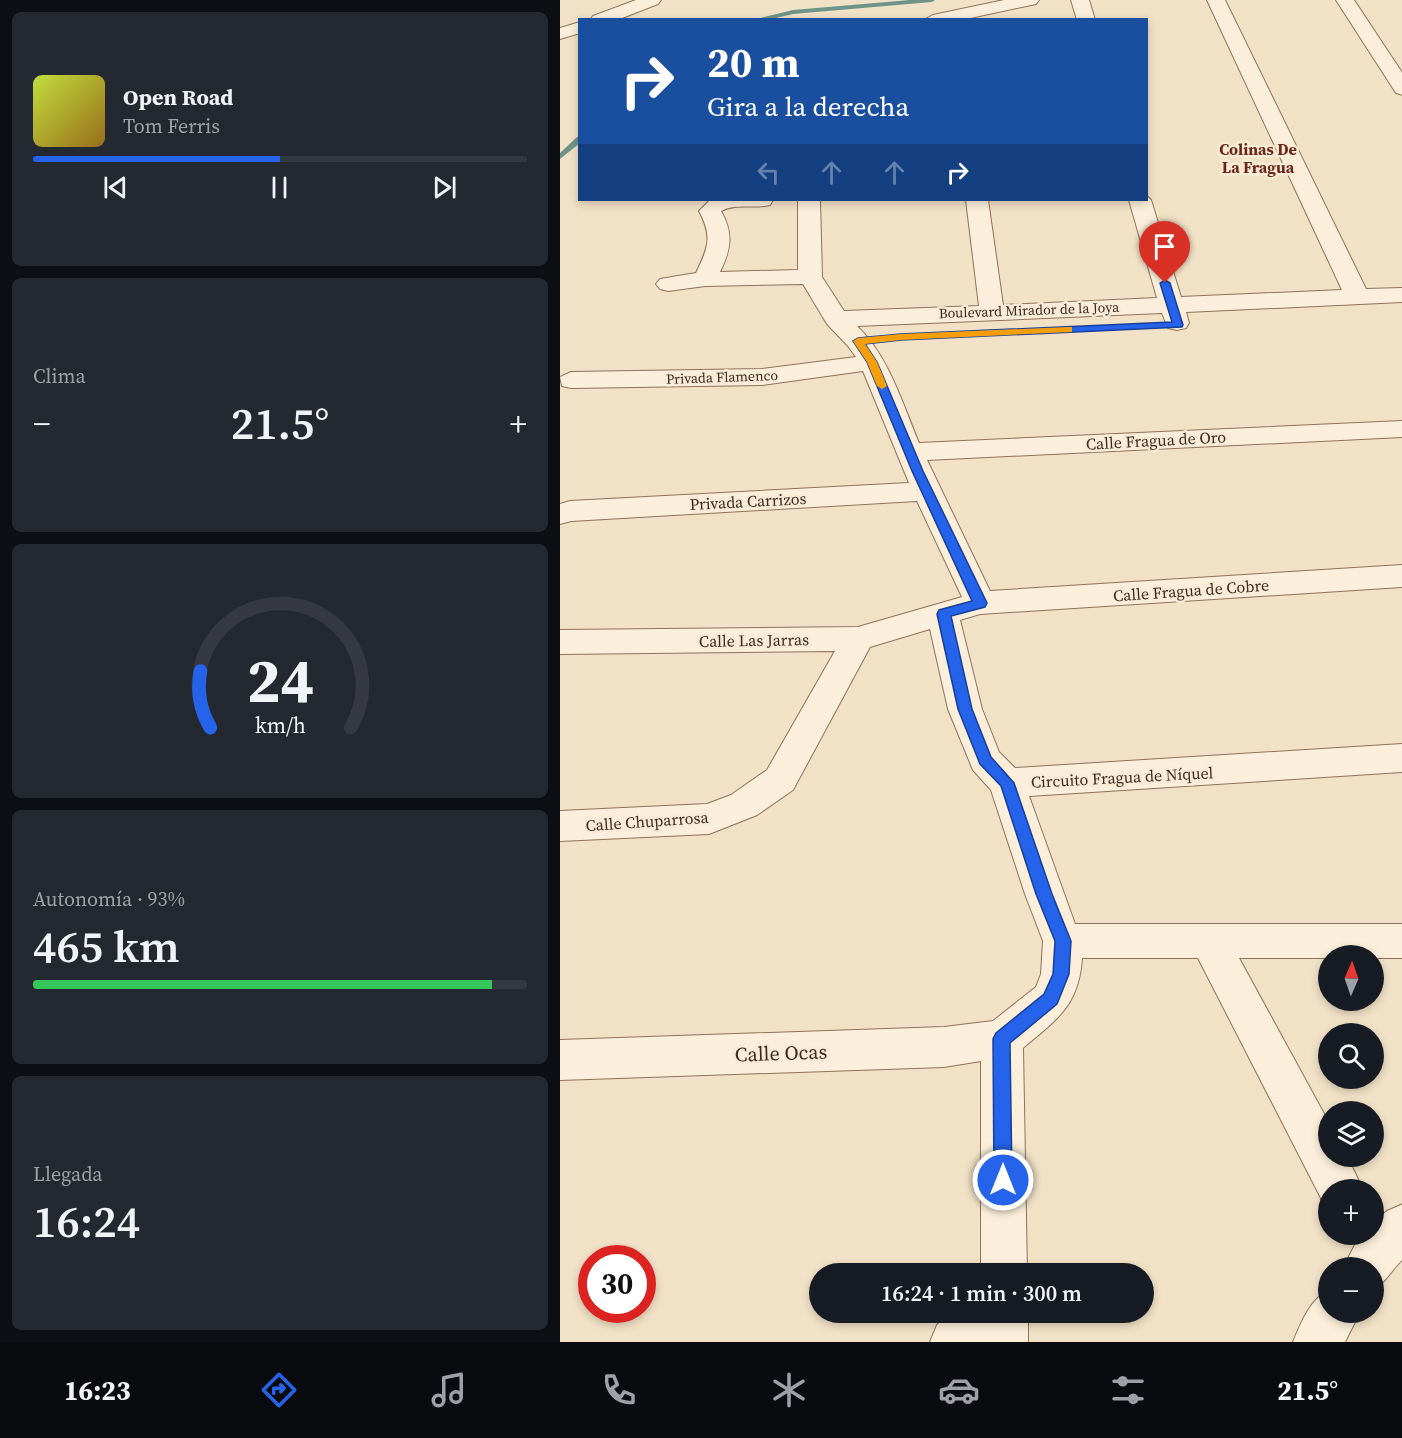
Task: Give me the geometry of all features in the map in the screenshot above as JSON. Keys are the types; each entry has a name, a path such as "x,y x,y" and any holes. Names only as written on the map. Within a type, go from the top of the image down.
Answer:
{"street":[{"path":"604,18 652,0"},
{"path":"949,18 1030,0"},
{"path":"1080,0 1085,18"},
{"path":"1216,0 1357,296"},
{"path":"1345,0 1403,89"},
{"path":"560,34 578,28"},
{"path":"705,279 721,243 721,233 710,212 712,207 720,203 748,201"},
{"path":"809,201 810,277 836,319 865,352 926,491 980,603 943,614"},
{"path":"977,201 992,311"},
{"path":"1140,201 1175,315"},
{"path":"668,284 705,279 810,277"},
{"name":"Boulevard Mirador de la Joya","path":"865,352 901,337 1175,315 1357,296 1403,295"},
{"name":"Boulevard Mirador de la Joya","path":"836,319 992,311 1175,315 1403,315"},
{"name":"Privada Flamenco","path":"571,380 762,377 801,374 865,352"},
{"name":"Calle Fragua de Oro","path":"909,452 1403,429"},
{"name":"Privada Carrizos","path":"565,513 926,491"},
{"name":"Calle Fragua de Cobre","path":"980,603 1403,576"},
{"name":"Calle Las Jarras","path":"560,642 858,639 943,614"},
{"name":"Circuito Fragua de Níquel","path":"943,614 969,719 985,760 1007,783 1403,758"},
{"name":"Calle Chuparrosa","path":"560,826 709,819 744,805 779,780 858,639"},
{"path":"1004,1263 1002,1039 1051,999 1061,974 1063,941 1044,894 1007,783"},
{"path":"1063,941 1403,941"},
{"path":"1210,942 1335,1179"},
{"name":"Calle Ocas","path":"560,1060 944,1047 1002,1039"},
{"path":"954,1342 974,1323"},
{"path":"1004,1323 1004,1342"},
{"path":"1317,1342 1329,1323"}],"waterway":[{"path":"764,18 793,12 932,0"},
{"path":"560,157 578,141"}],"slow traffic":[{"path":"882,386 872,362 858,341 1068,330"}],"district":[{"name":"Colinas De La Fragua","path":"1258,158"}],"route":[{"path":"1003,1180 1002,1039 1051,999 1061,974 1063,941 1044,894 1007,783 985,760 965,709 943,614 980,603 917,471 872,362 858,341 901,337 1178,325 1165,283"}]}
